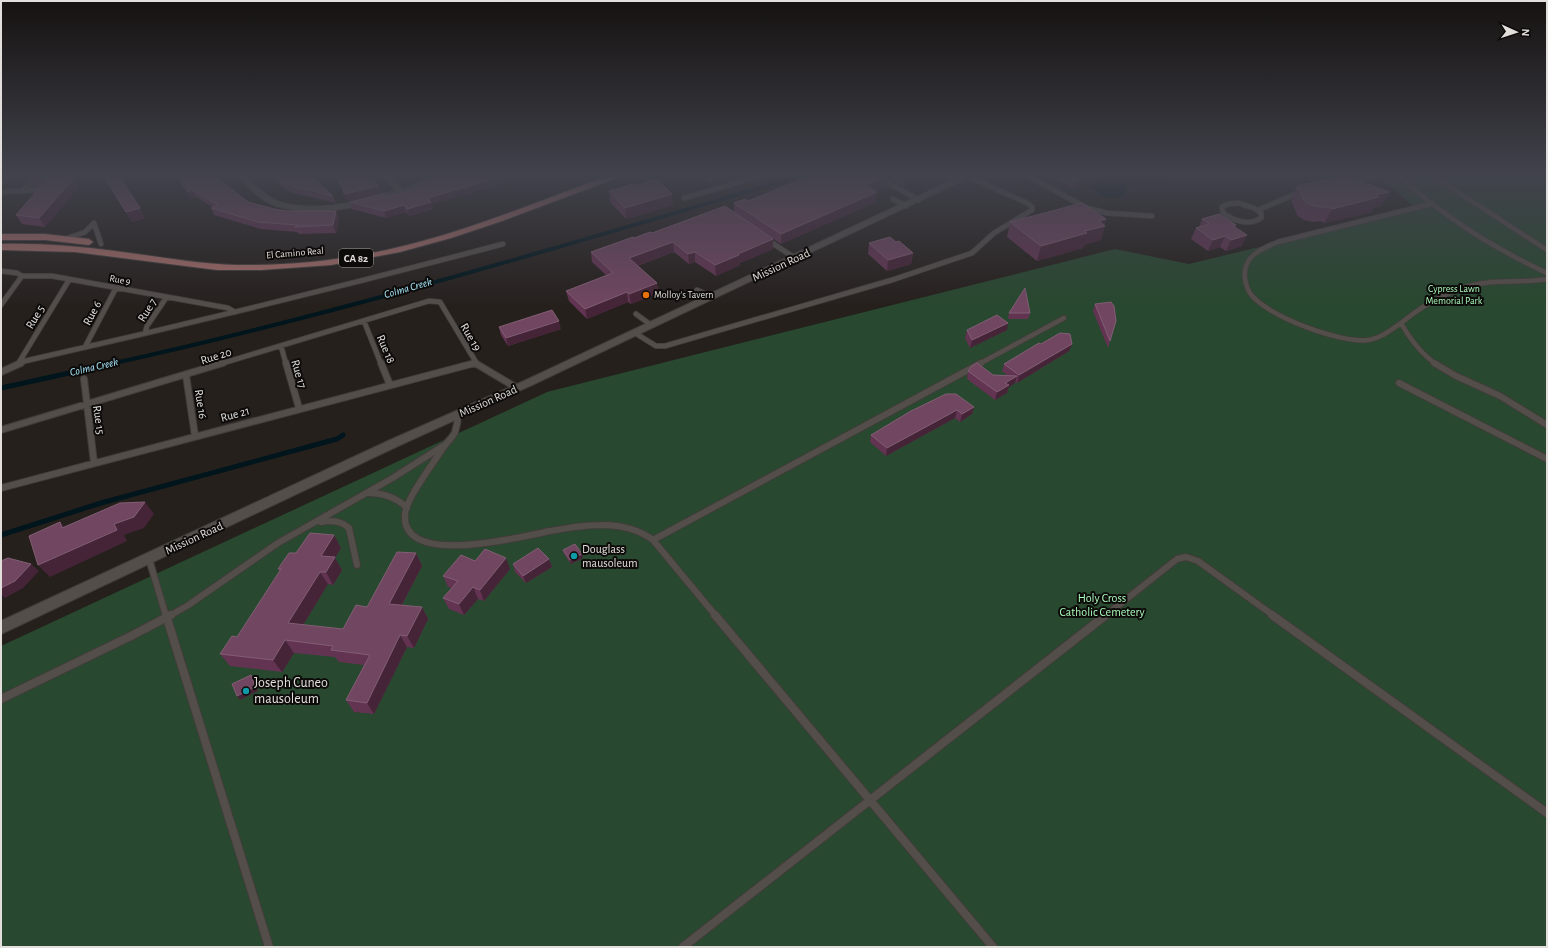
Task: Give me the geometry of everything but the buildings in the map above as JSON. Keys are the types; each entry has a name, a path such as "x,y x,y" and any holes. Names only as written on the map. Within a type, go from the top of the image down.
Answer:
{"main road":[{"name":"El Camino Real","path":"1,237 25,236 65,239 199,258 228,260 286,259 340,253 394,244 445,230 482,217"},
{"name":"El Camino Real","path":"1,247 76,249 185,265 216,267 263,267 319,263 395,250 448,236 502,217"}],"street":[{"name":"Mission Road","path":"1,628 882,217"}],"lane":[{"path":"635,333 656,346 665,346 892,280 972,252 982,245 994,233 1020,217"},
{"path":"1229,217 1247,222 1256,221 1261,217"},
{"path":"1378,217 1278,242 1258,251 1249,259 1244,267 1246,286 1251,295 1273,311 1336,337 1358,340 1377,338 1434,299 1463,287 1484,283 1529,282 1547,279"},
{"path":"1450,217 1502,251 1547,273"},
{"path":"1497,217 1547,250"},
{"path":"65,239 91,229 94,223 101,244"},
{"path":"763,237 795,258"},
{"path":"1,372 25,361 349,285 503,244"},
{"name":"Rue 9","path":"1,271 17,273 22,276 52,276 166,298 228,308 235,312"},
{"path":"1,305 22,276"},
{"name":"Rue 5","path":"18,364 69,280"},
{"name":"Rue 6","path":"85,347 116,288"},
{"path":"697,290 712,297"},
{"name":"Rue 7","path":"145,333 147,326 166,298"},
{"name":"Rue 20","path":"1,430 429,301 437,300"},
{"name":"Rue 19","path":"437,300 440,302 474,363 517,388"},
{"path":"636,314 651,325"},
{"path":"653,540 1064,318"},
{"name":"Rue 18","path":"364,321 390,385"},
{"path":"1401,323 1409,338 1430,361 1462,380 1512,403 1547,425"},
{"name":"Rue 17","path":"281,346 299,408"},
{"name":"Rue 21","path":"1,488 299,408 474,363"},
{"name":"Rue 16","path":"186,375 195,436"},
{"name":"Rue 15","path":"84,379 94,463"},
{"path":"1399,383 1547,459"},
{"path":"458,414 456,430 407,508 405,518 408,530 415,537 425,542 437,545 480,544 574,528 602,525 635,530 653,540 993,947"},
{"path":"1,699 167,618 206,594 278,543 368,492 446,444"},
{"path":"368,492 392,497 407,508"},
{"path":"313,524 328,520 347,525 351,531 356,565"},
{"path":"683,947 1177,559 1184,556 1201,563 1547,812"},
{"path":"150,559 269,947"}],"green space":[{"name":"Holy Cross Catholic Cemetery","path":"1382,217 1547,217 1547,947 1,947 1,646 547,392 1115,249 1189,264"}],"waterway":[{"name":"Colma Creek","path":"110,364 199,344 375,299 661,217"},
{"name":"Colma Creek","path":"1,388 115,363"},
{"path":"1,535 101,503 337,439 343,435"}],"place":[{"name":"Molloy's Tavern","path":"646,295"},
{"name":"Douglass mausoleum","path":"574,556"},
{"name":"Joseph Cuneo mausoleum","path":"246,691"}],"park label":[{"name":"Cypress Lawn Memorial Park","path":"1454,294"}]}
